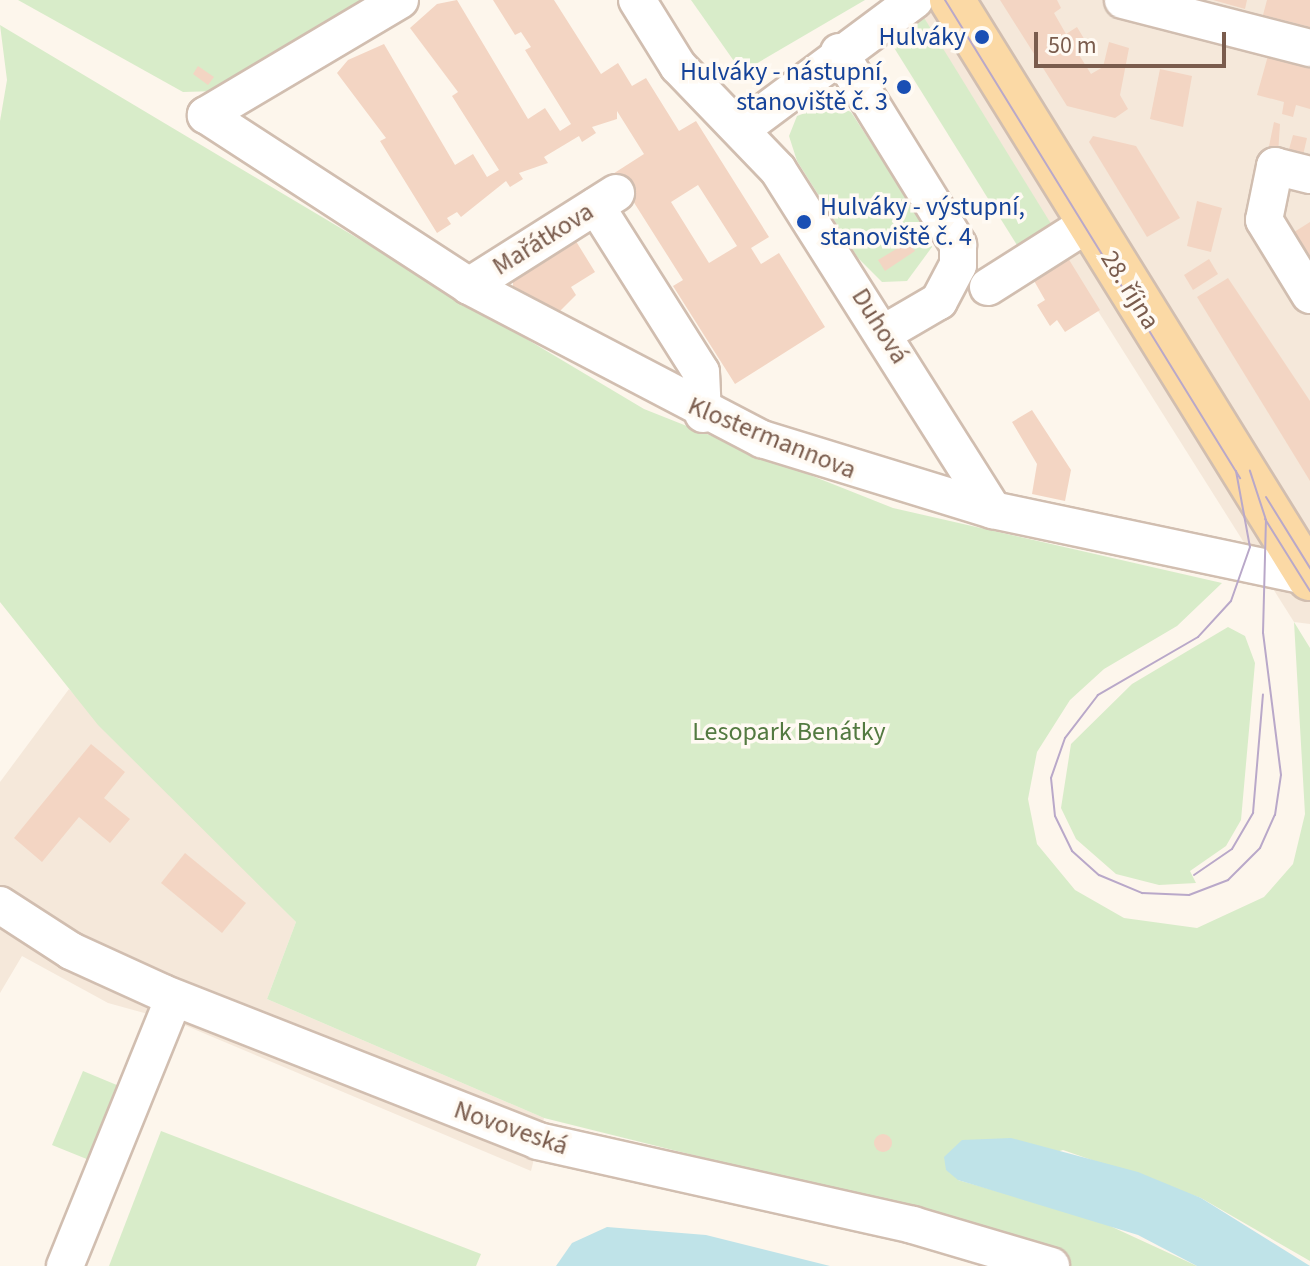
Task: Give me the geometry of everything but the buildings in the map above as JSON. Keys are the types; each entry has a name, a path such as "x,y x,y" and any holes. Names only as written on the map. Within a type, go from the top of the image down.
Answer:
{"main road":[{"name":"28. října","path":"952,0 1310,577"}],"street":[{"name":"Klostermannova","path":"400,0 206,115 469,286 703,414 898,486 993,510 1310,577"},
{"name":"Duhová","path":"637,0 678,66 743,128 884,333 993,510"},
{"path":"743,128 839,52 915,0"},
{"path":"1123,0 1310,48"},
{"path":"839,52 958,245 958,265 939,301 884,333"},
{"path":"1310,175 1275,166 1264,220 1310,295"},
{"name":"Mařátkova","path":"469,286 606,200 701,372 703,414"},
{"path":"988,287 1089,223"},
{"name":"Novoveská","path":"0,905 71,951 174,998 538,1141 913,1225 1051,1266"},
{"path":"65,1266 174,998"}],"shaded area":[{"path":"902,0 1310,0 1310,624 1294,622"},
{"path":"69,689 296,922 267,999 544,1118 531,1171 177,1022 108,1003 22,956 0,993 0,782"}],"green space":[{"path":"18,0 372,0 218,91 183,92"},
{"path":"691,0 865,0 754,65 736,64"},
{"path":"923,16 1053,227 1020,250 888,38"},
{"name":"Lesopark Benátky","path":"0,25 644,409 893,508 1222,583 1177,626 1104,669 1070,700 1037,752 1028,799 1037,844 1075,890 1124,918 1197,928 1264,897 1293,864 1305,814 1294,622 1310,648 1310,1261 1201,1198 1063,1150 958,1180 1097,1220 1197,1266 1055,1266 717,1161 544,1118 267,999 296,922 98,725 0,602 0,121 7,80"},
{"path":"832,103 851,112 923,223 932,247 907,281 882,282 858,258 797,161 789,136 797,116"},
{"path":"1228,627 1245,636 1255,663 1241,820 1226,846 1190,871 1196,883 1159,885 1116,874 1076,839 1061,808 1071,744 1132,684"},
{"path":"83,1071 124,1088 94,1162 52,1145"},
{"path":"161,1131 481,1254 476,1266 109,1266"}],"water":[{"path":"1011,1138 1138,1172 1201,1198 1310,1266 1197,1266 1138,1235 958,1180 946,1170 944,1157 962,1140"},
{"path":"607,1227 706,1235 830,1266 556,1266 572,1243"}],"tram line":[{"path":"945,0 1240,478"},
{"path":"1236,471 1250,547 1231,601 1198,637 1098,695 1065,738 1051,778 1055,816 1072,851 1099,875 1142,893 1189,895 1228,880 1260,848 1275,815 1281,775 1263,633 1266,520 1250,471"},
{"path":"1266,497 1310,568"},
{"path":"1265,519 1310,591"},
{"path":"1194,875 1232,849 1253,813 1263,694"}],"place":[{"name":"Hulváky","path":"982,37"},
{"name":"Hulváky - nástupní, stanoviště č. 3","path":"904,87"},
{"name":"Hulváky - výstupní, stanoviště č. 4","path":"804,222"}]}
